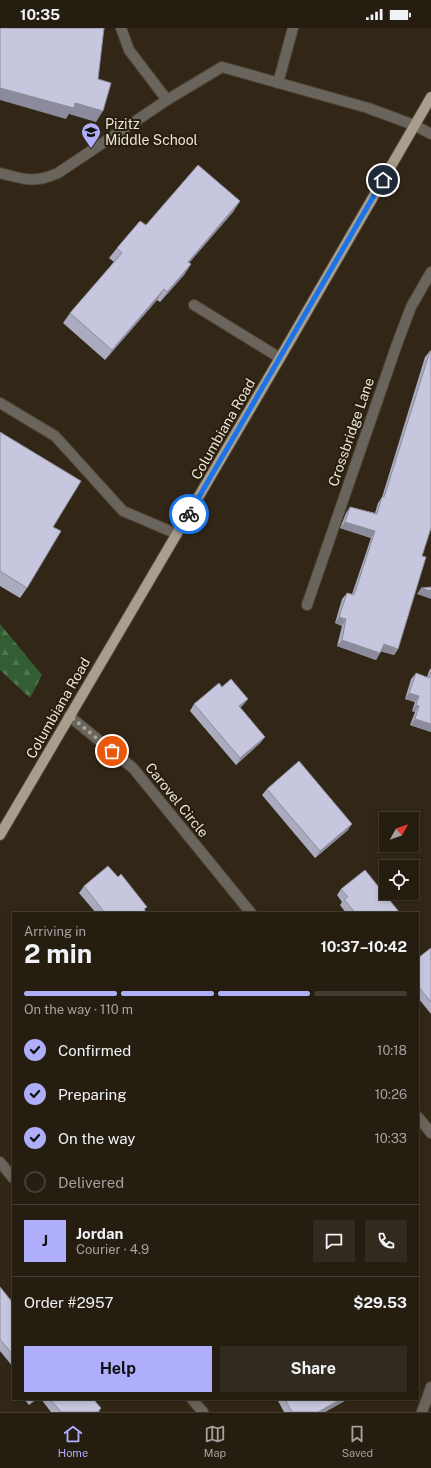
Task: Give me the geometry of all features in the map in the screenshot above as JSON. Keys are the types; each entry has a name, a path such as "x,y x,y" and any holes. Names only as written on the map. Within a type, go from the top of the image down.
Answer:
{"main road":[{"name":"Columbiana Road","path":"0,835 280,358 431,97"}],"street":[{"path":"121,28 130,50 167,100"},
{"path":"278,83 293,28"},
{"path":"0,173 27,180 42,180 58,173 167,100 222,67 368,108 414,125 431,134"},
{"name":"Crossbridge Lane","path":"307,605 397,344 411,308 431,272"},
{"path":"194,305 280,358"},
{"path":"0,403 55,436 123,510 177,534"},
{"name":"Carovel Circle","path":"70,716 133,768 251,912"},
{"path":"419,1118 431,1133"},
{"path":"0,1162 12,1177"},
{"path":"422,1412 431,1387"},
{"path":"193,1400 203,1412"}],"green space":[{"path":"0,624 42,675 30,698 0,670"}],"building":[{"path":"0,28 104,28 98,79 111,83 103,111 75,103 74,108 0,88"},
{"path":"198,165 240,201 188,262 191,264 167,292 164,289 112,350 70,313 122,253 117,248 140,221 146,225"},
{"path":"430,351 431,528 422,556 426,557 398,649 384,644 380,653 342,640 346,619 339,617 347,593 354,595 375,531 345,522 350,507 377,514 382,497 384,497 387,488"},
{"path":"0,432 81,481 53,527 61,531 27,588 0,571"},
{"path":"431,587 431,591 421,588"},
{"path":"431,672 431,724 415,719 419,706 416,705 419,696 409,693 416,673 429,678"},
{"path":"231,679 248,699 239,706 265,737 240,758 194,704 219,683 222,687"},
{"path":"299,761 352,824 320,851 267,789"},
{"path":"108,866 118,877 121,874 147,907 144,909 146,912 104,912 84,886"},
{"path":"365,870 379,887 379,900 389,900 399,912 354,912 344,899 348,897 341,889"},
{"path":"431,948 431,1002 419,987 419,957"},
{"path":"0,1287 12,1302 12,1354 0,1339"},
{"path":"51,1400 94,1400 101,1408 97,1412 61,1412"},
{"path":"286,1400 339,1400 318,1412 292,1412"}],"way so far":[{"path":"112,751 70,716 189,514"}],"place":[{"name":"Pizitz Middle School","path":"91,149"}],"route":[{"path":"189,514 383,180"}]}
